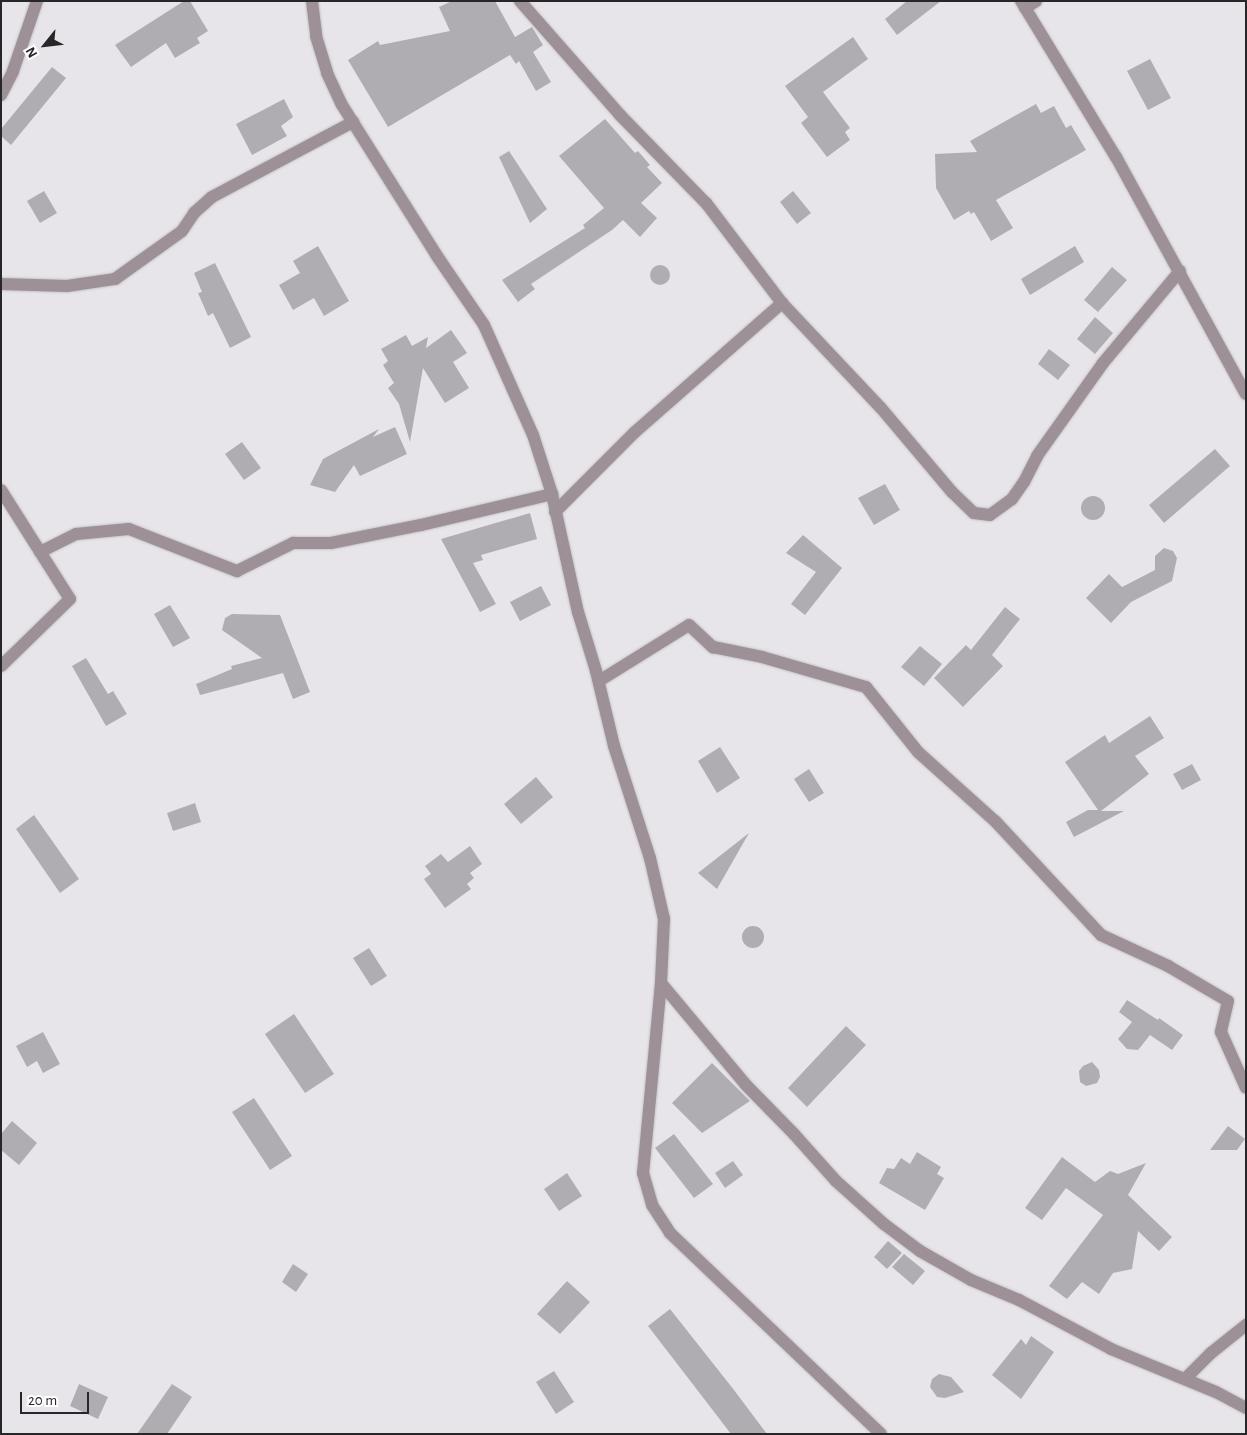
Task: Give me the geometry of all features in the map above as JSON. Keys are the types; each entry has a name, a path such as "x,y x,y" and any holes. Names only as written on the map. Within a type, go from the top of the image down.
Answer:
{"street":[{"path":"1,95 13,71 37,1"},
{"path":"312,1 316,36 327,72 353,122 437,256 484,325 533,435 552,494 578,612 614,746 650,858 664,919 661,983 643,1173 645,1187 652,1204 670,1233 881,1434"},
{"path":"520,1 620,115 706,203 782,303 881,408 964,505 974,513 990,515 1012,499 1024,482 1037,456 1103,363 1180,271"},
{"path":"1028,3 1180,271 1246,394"},
{"path":"1,284 67,286 115,279 182,231 194,213 212,197 353,122"},
{"path":"555,512 635,432 782,303"},
{"path":"1,490 70,599 1,666"},
{"path":"40,552 76,534 129,529 237,571 293,543 330,543 422,525 552,494"},
{"path":"598,681 689,625 713,647 762,657 866,687 918,752 996,822 1101,935 1168,966 1228,1001 1221,1032 1246,1088"},
{"path":"661,983 746,1084 836,1181 884,1224 920,1251 971,1280 1019,1300 1111,1348 1216,1392 1246,1408"},
{"path":"1185,1379 1211,1353 1246,1325"}],"building":[{"path":"184,1 190,1 208,31 197,38 200,43 175,58 166,43 131,67 115,45"},
{"path":"452,1 495,1 515,37 532,27 543,45 533,52 551,82 536,91 519,61 516,64 510,55 388,127 348,60 378,41 380,45 450,31 439,7"},
{"path":"907,1 941,1 897,35 885,19"},
{"path":"853,37 868,59 823,92 850,128 845,132 850,140 827,157 801,123 808,117 785,86"},
{"path":"1150,59 1171,98 1148,110 1127,71"},
{"path":"52,67 66,78 11,145 1,136 1,129"},
{"path":"284,99 293,117 281,126 287,136 252,155 236,124"},
{"path":"1036,104 1041,113 1054,106 1066,128 1071,125 1086,150 996,200 1013,228 991,241 974,212 971,214 969,211 954,220 936,188 935,154 977,152 970,141"},
{"path":"605,119 635,153 638,151 650,165 647,167 662,183 641,203 657,218 640,237 623,220 612,230 531,284 535,289 518,302 502,280 585,228 583,225 604,208 559,156"},
{"path":"509,151 547,209 530,223 499,157"},
{"path":"44,191 57,213 40,223 27,201"},
{"path":"793,191 811,213 797,224 780,202"},
{"path":"318,246 349,301 324,316 314,298 293,310 279,285 300,273 293,261"},
{"path":"1075,246 1084,262 1030,295 1021,279"},
{"path":"215,263 251,337 230,348 213,313 208,316 198,293 202,292 194,273"},
{"path":"660,265 667,268 670,275 667,282 660,285 653,282 650,275 653,268"},
{"path":"1112,267 1127,280 1098,312 1084,300"},
{"path":"1095,317 1113,333 1095,354 1077,339"},
{"path":"451,330 467,353 453,362 469,388 445,403 423,368 410,442 399,404 388,388 394,383 383,365 388,361 381,349 406,335 412,346 428,337 426,348"},
{"path":"1049,349 1070,365 1058,380 1038,364"},
{"path":"395,427 407,454 360,476 354,465 335,492 310,485 323,459 379,429 373,437"},
{"path":"242,442 261,468 244,480 225,454"},
{"path":"1215,449 1230,466 1164,523 1149,505"},
{"path":"885,484 900,510 874,525 858,498"},
{"path":"1093,496 1098,497 1104,503 1104,513 1098,519 1093,520 1088,519 1082,513 1081,508 1082,503 1088,497"},
{"path":"530,513 537,539 481,555 483,560 473,563 496,604 480,612 441,539"},
{"path":"803,535 842,568 805,615 791,604 816,572 786,553"},
{"path":"1164,548 1173,551 1177,558 1172,581 1131,602 1111,623 1086,598 1109,574 1122,587 1155,570 1155,556"},
{"path":"541,586 551,605 520,621 510,602"},
{"path":"170,605 190,638 173,647 154,614"},
{"path":"1005,607 1020,619 992,655 1003,666 963,707 934,678 966,645 971,650"},
{"path":"232,614 280,615 310,692 293,699 283,673 200,695 196,684 232,669 231,666 262,658 222,630 225,618"},
{"path":"920,646 942,664 924,686 901,667"},
{"path":"86,658 108,694 113,691 127,714 106,726 72,666"},
{"path":"1150,716 1164,738 1135,756 1149,774 1101,811 1124,811 1074,837 1066,822 1088,810 1098,810 1065,762 1105,735 1109,743"},
{"path":"720,747 740,778 717,793 698,761"},
{"path":"1192,764 1201,780 1182,790 1173,774"},
{"path":"809,769 824,793 809,802 794,779"},
{"path":"536,777 553,797 521,824 504,804"},
{"path":"195,803 201,822 173,831 167,813"},
{"path":"34,815 79,879 60,893 16,829"},
{"path":"749,833 717,889 698,873"},
{"path":"470,846 482,864 470,873 474,878 467,884 471,889 445,908 424,879 431,874 425,866 441,854 448,862"},
{"path":"753,926 763,933 764,937 757,947 753,948 743,941 742,937 749,927"},
{"path":"369,948 387,976 371,986 353,958"},
{"path":"1127,1000 1158,1020 1159,1018 1183,1035 1172,1050 1150,1035 1138,1050 1127,1049 1118,1039 1132,1022 1119,1012"},
{"path":"294,1014 334,1074 305,1093 265,1034"},
{"path":"846,1026 866,1045 807,1107 788,1088"},
{"path":"43,1032 60,1064 43,1073 37,1061 27,1067 16,1046"},
{"path":"1092,1062 1099,1070 1100,1077 1097,1083 1086,1086 1080,1082 1079,1071 1083,1066"},
{"path":"712,1063 750,1101 702,1133 672,1103"},
{"path":"254,1098 292,1156 270,1170 232,1112"},
{"path":"12,1121 37,1143 19,1165 1,1150 1,1134"},
{"path":"1228,1126 1245,1139 1237,1150 1210,1150"},
{"path":"674,1134 713,1184 694,1198 655,1148"},
{"path":"917,1152 941,1167 937,1174 944,1178 925,1210 879,1183 887,1168 894,1169 901,1158 910,1164"},
{"path":"1062,1157 1095,1182 1110,1171 1118,1174 1146,1163 1128,1195 1172,1237 1159,1251 1138,1231 1132,1269 1113,1273 1099,1294 1082,1282 1067,1299 1049,1286 1103,1215 1066,1188 1042,1220 1025,1208"},
{"path":"733,1161 743,1175 725,1188 715,1173"},
{"path":"567,1173 582,1196 559,1211 544,1189"},
{"path":"888,1241 902,1253 887,1269 874,1257"},
{"path":"904,1254 925,1271 913,1285 892,1267"},
{"path":"293,1264 308,1274 296,1292 282,1282"},
{"path":"567,1281 590,1302 560,1334 537,1314"},
{"path":"670,1309 767,1434 731,1434 648,1326"},
{"path":"1031,1336 1054,1352 1021,1399 992,1375 1021,1339 1026,1345"},
{"path":"554,1371 574,1402 556,1414 536,1382"},
{"path":"939,1374 951,1377 964,1392 945,1398 937,1397 930,1387 932,1379"},
{"path":"79,1384 108,1397 98,1419 70,1406"},
{"path":"172,1384 192,1397 167,1434 137,1434"}]}
